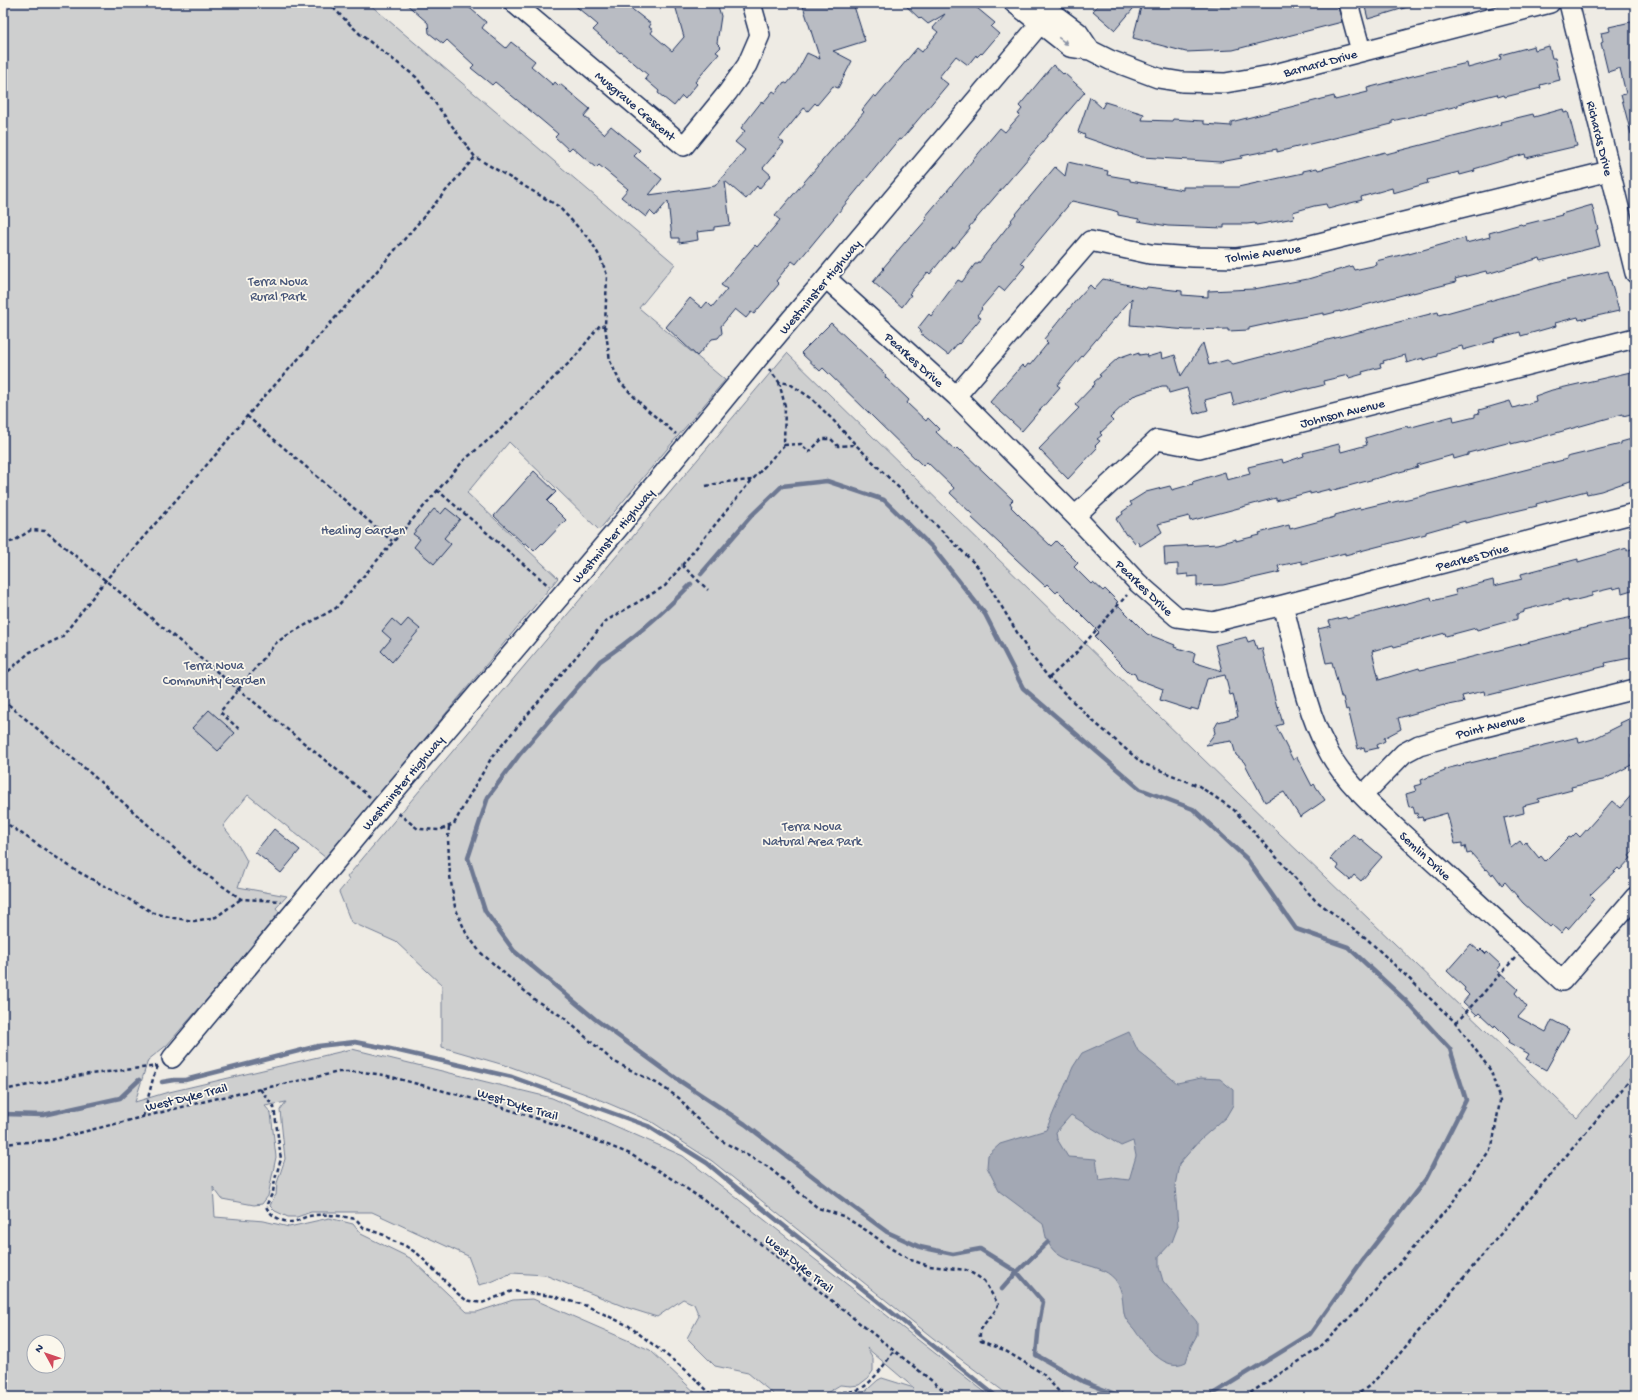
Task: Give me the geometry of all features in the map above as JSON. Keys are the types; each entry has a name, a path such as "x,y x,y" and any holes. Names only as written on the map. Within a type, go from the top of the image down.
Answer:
{"street":[{"name":"Musgrave Crescent","path":"514,3 684,146 728,92 747,65 760,35 751,3"},
{"name":"Barnard Drive","path":"1014,3 1043,13 1078,32 1090,50 1110,60 1158,78 1205,83 1225,83 1271,75 1550,3"},
{"path":"1348,3 1361,51"},
{"name":"Richards Drive","path":"1568,3 1635,273"},
{"name":"Westminster Highway","path":"165,1062 688,445 1043,13"},
{"name":"Tolmie Avenue","path":"956,396 1090,241 1150,254 1237,258 1291,250 1609,171"},
{"name":"Pearkes Drive","path":"826,278 956,396 1075,516 1138,583 1177,617 1213,622 1284,605 1635,512"},
{"name":"Johnson Avenue","path":"1075,516 1157,440 1199,448 1635,338"},
{"name":"Semlin Drive","path":"1284,605 1314,720 1326,748 1340,770 1363,795 1562,981 1635,897"},
{"name":"Point Avenue","path":"1363,795 1404,753 1419,745 1464,732 1635,689"}],"path":[{"path":"328,3 361,35 416,76 475,157 558,206 591,241 601,259 606,275 605,326 610,361 620,382 644,407 688,445"},
{"path":"3,676 30,652 62,637 105,581 247,416 320,336 475,157"},
{"path":"239,729 220,712 276,643 336,608 392,541 464,460 498,432 574,358 600,325 605,326"},
{"path":"400,815 418,829 440,830 454,824 468,796 492,757 606,621 665,586 784,445 785,406 779,382 765,365"},
{"path":"779,382 790,384 811,398 978,567 1030,654 1049,678 1093,721 1142,763 1199,786 1234,810 1315,900 1366,938 1456,1023 1491,1071 1500,1101 1492,1147 1452,1203 1366,1302 1318,1349 1244,1397"},
{"path":"247,416 392,541"},
{"path":"784,445 801,444 809,452 822,439 831,440 838,446 856,445"},
{"path":"706,486 725,482 753,480"},
{"path":"437,490 561,595"},
{"path":"3,544 14,541 31,530 45,531 381,807"},
{"path":"682,565 708,590"},
{"path":"1049,678 1076,653 1138,583"},
{"path":"3,700 88,771 195,867 242,899 280,900 295,910"},
{"path":"3,821 75,870 154,913 194,921 216,917 242,899"},
{"path":"450,826 448,839 450,876 455,907 466,933 480,952 535,1000 563,1017 613,1061 658,1084 679,1098 696,1118 722,1141 768,1167 818,1208 843,1216 870,1232 890,1248 911,1260 929,1266 966,1270 984,1281 998,1304 997,1308 981,1327 979,1336 981,1341 1004,1350 1042,1373 1064,1397"},
{"path":"1456,1023 1525,947"},
{"path":"3,1090 82,1075 165,1062"},
{"name":"West Dyke Trail","path":"3,1144 51,1140 260,1089 339,1072 362,1072 384,1075 485,1102 560,1126 630,1154 677,1182 722,1213 952,1397"},
{"path":"1354,1397 1369,1386 1391,1364 1635,1074"},
{"path":"143,1117 154,1075"},
{"path":"260,1089 274,1107 281,1159 274,1179 273,1192 266,1206 268,1211 276,1217 291,1222 309,1216 331,1215 356,1219 364,1228 384,1235 392,1241 404,1245 418,1254 466,1300 482,1303 512,1291 553,1296 587,1306 629,1326 687,1371 714,1397"},
{"path":"830,1397 838,1392 859,1390 869,1382 894,1351"}],"green space":[{"name":"Terra Nova Rural Park","path":"3,3 368,3 675,264 639,308 725,380 599,530 509,442 467,493 558,578 326,858 248,795 223,826 238,845 247,861 238,887 287,896 276,908 279,912 275,921 167,1045 148,1060 135,1102 165,1093 352,1049 552,1098 683,1156 991,1397 859,1397 882,1378 914,1388 867,1348 873,1358 873,1371 868,1378 859,1385 840,1385 820,1397 777,1397 748,1373 715,1366 687,1338 699,1316 694,1304 683,1299 657,1317 625,1307 545,1275 512,1273 491,1282 479,1285 468,1256 372,1212 311,1212 297,1217 288,1217 275,1211 270,1206 276,1195 277,1183 285,1159 280,1110 286,1102 265,1106 271,1113 276,1157 268,1196 262,1204 254,1205 222,1199 213,1187 215,1217 264,1221 289,1227 329,1218 353,1224 361,1234 410,1258 467,1312 477,1312 513,1300 533,1299 650,1350 700,1397 3,1397"},
{"name":"Terra Nova Natural Area Park","path":"787,353 1279,833 1577,1118 1635,1048 1635,1397 1011,1397 938,1342 712,1161 652,1122 591,1096 511,1067 442,1047 442,985 396,942 351,922 339,892 349,880 347,877"}],"shaded area":[{"path":"1129,1032 1138,1051 1177,1083 1201,1078 1220,1079 1233,1090 1233,1105 1226,1117 1201,1139 1179,1164 1175,1186 1178,1226 1172,1242 1159,1256 1159,1267 1163,1281 1197,1322 1197,1335 1191,1346 1186,1362 1170,1364 1156,1356 1125,1317 1120,1288 1111,1276 1103,1270 1062,1257 1054,1251 1047,1240 1043,1224 999,1191 987,1167 988,1155 1000,1144 1046,1130 1073,1067 1082,1053","holes":["1071,1115 1121,1146 1133,1141 1136,1156 1129,1180 1113,1178 1099,1180 1096,1159 1068,1157 1057,1139 1056,1132"]}],"building":[{"path":"405,3 464,3 486,22 482,28 506,48 511,42 535,61 531,66 553,85 555,82 559,86 560,84 590,109 584,116 604,134 611,126 640,150 634,156 662,179 649,195 715,186 745,150 735,142 745,131 741,128 762,101 763,103 773,91 776,93 784,82 787,84 797,72 807,53 820,59 802,3 853,3 865,41 833,51 852,61 838,88 833,86 817,105 815,103 808,111 804,108 779,139 784,143 763,168 771,175 759,189 757,186 746,199 725,181 730,225 714,227 714,230 697,232 698,240 679,243 679,238 672,238 668,201 655,216 650,211 646,217 621,197 628,189 599,165 596,168 572,147 569,150 555,137 558,134 539,118 495,82 492,85 471,68 474,65 447,40 443,44 429,33 428,23"},
{"path":"572,3 624,3 651,24 649,27 653,30 651,33 672,51 684,37 675,5 677,5 676,3 717,3 721,16 717,43 721,47 716,52 719,54 695,82 697,84 685,99 682,96 674,106 658,93 659,91 645,79 648,75 593,30 598,25"},
{"path":"903,3 971,3 995,23 991,27 999,34 982,54 981,53 977,57 976,55 968,65 956,56 939,77 948,84 901,140 899,139 796,264 792,261 776,281 779,284 754,314 751,312 746,318 735,309 721,326 722,333 718,338 712,339 697,356 666,327 690,298 702,308 707,302 712,307 727,289 721,285 755,245 757,247 780,220 775,216 864,112 862,110 874,95 876,97 917,48 922,52 938,32 933,28 945,14 928,24 921,18 920,19"},
{"path":"1100,3 1138,3 1115,30 1093,11"},
{"path":"1142,3 1174,3 1188,7 1244,3 1275,3 1276,6 1286,3 1337,3 1342,22 1233,50 1186,52 1133,38"},
{"path":"1364,3 1410,3 1411,6 1368,19"},
{"path":"1635,21 1635,133 1631,134 1621,95 1626,94 1620,68 1608,72 1601,43 1603,42 1601,33 1610,31 1609,27"},
{"path":"1534,46 1535,50 1549,46 1552,58 1555,58 1560,80 1540,85 1541,88 1505,97 1504,95 1498,97 1497,94 1458,104 1458,106 1392,121 1392,124 1277,152 1277,149 1220,162 1142,157 1084,137 1085,135 1078,132 1090,97 1102,108 1105,102 1144,114 1142,120 1172,121 1173,119 1204,121 1204,124 1231,126 1231,122 1334,96 1335,100 1368,92 1367,88 1416,75 1467,63 1468,68 1501,59 1500,55"},
{"path":"1053,65 1085,92 969,227 970,229 954,248 952,247 930,274 928,272 909,294 911,295 902,307 873,282 911,235 912,236 927,219 925,217 1000,128 1005,132 1020,115 1018,114 1022,109 1019,106"},
{"path":"1563,109 1564,113 1568,112 1577,146 1526,158 1525,154 1474,169 1475,171 1460,175 1459,172 1427,180 1428,183 1393,193 1392,188 1361,197 1362,200 1328,209 1326,204 1314,206 1293,212 1294,218 1278,221 1256,225 1255,223 1224,224 1224,228 1168,226 1138,221 1139,219 1118,215 1118,212 1112,210 1072,201 1021,262 1025,266 1004,291 999,287 981,308 982,309 977,315 981,318 948,355 920,333 921,331 918,328 929,314 931,316 958,280 962,282 975,264 978,264 1012,221 1011,220 1055,167 1065,176 1068,162 1108,171 1107,175 1130,179 1130,181 1183,190 1183,187 1238,187 1303,173 1303,171 1317,168 1318,170 1385,152 1386,154 1501,124 1500,122 1533,114 1534,117"},
{"path":"1592,205 1598,229 1596,230 1600,246 1541,261 1540,258 1487,274 1486,271 1455,279 1456,282 1340,312 1324,315 1324,313 1286,320 1249,328 1249,330 1187,330 1130,325 1132,298 1057,385 1060,387 1022,431 990,402 1022,365 1025,368 1028,364 1030,365 1048,343 1044,339 1078,298 1090,285 1094,289 1103,279 1146,289 1147,287 1182,291 1182,295 1208,297 1208,291 1254,289 1308,279 1352,266 1354,270 1377,265 1376,261 1409,254 1465,238 1466,243 1490,237 1489,233 1562,215 1561,214"},
{"path":"1608,271 1619,311 1579,320 1578,317 1555,323 1556,326 1521,336 1520,332 1463,350 1462,346 1437,353 1437,356 1423,360 1423,358 1407,363 1405,355 1383,361 1384,363 1380,364 1381,367 1362,372 1363,374 1349,378 1348,375 1323,381 1324,385 1292,392 1291,390 1286,390 1234,405 1231,393 1205,400 1208,410 1194,414 1187,388 1169,393 1167,386 1162,386 1133,396 1110,418 1113,421 1100,433 1102,435 1097,439 1100,441 1095,446 1097,448 1068,479 1039,449 1079,408 1075,405 1095,384 1094,382 1101,376 1099,375 1118,358 1132,353 1133,355 1139,353 1139,355 1146,354 1147,357 1161,353 1162,359 1175,355 1181,376 1203,343 1209,365 1227,360 1233,364 1438,312 1439,315 1554,283"},
{"path":"831,323 886,375 885,377 909,400 907,403 926,421 928,418 939,429 936,432 955,450 957,448 960,451 961,450 1013,500 1010,503 1012,506 1011,507 1027,523 1051,546 1056,541 1078,563 1074,567 1091,584 1093,582 1103,591 1105,589 1118,602 1116,603 1147,634 1175,645 1174,647 1195,653 1193,662 1222,671 1215,645 1246,637 1248,642 1254,640 1257,649 1262,648 1277,707 1278,706 1283,724 1276,726 1293,760 1297,757 1312,786 1314,784 1325,800 1300,817 1284,792 1265,802 1244,762 1236,755 1232,741 1206,745 1215,733 1214,729 1218,722 1238,717 1233,694 1230,695 1225,675 1207,679 1198,710 1191,708 1191,710 1160,700 1163,689 1137,679 1135,674 1129,672 1094,637 1099,632 1058,591 1056,593 1047,584 1045,586 971,517 973,515 950,493 954,488 927,462 923,466 823,368 820,371 801,353"},
{"path":"1635,371 1635,413 1623,416 1623,414 1524,442 1511,444 1511,442 1468,453 1468,455 1454,459 1453,455 1417,465 1418,467 1330,491 1330,489 1310,494 1310,492 1276,501 1276,498 1190,521 1189,516 1158,524 1162,532 1140,546 1137,541 1135,543 1128,534 1126,535 1116,519 1123,514 1122,512 1132,505 1130,502 1146,492 1170,486 1172,490 1225,472 1227,480 1250,474 1248,467 1282,459 1283,463 1304,456 1303,453 1339,444 1341,452 1367,445 1365,438 1385,432 1407,426 1408,428 1453,416 1454,422 1475,417 1475,414 1480,413 1479,410 1510,401 1513,408 1536,401 1535,396 1552,390"},
{"path":"1635,438 1635,479 1601,491 1587,494 1586,491 1536,504 1537,506 1465,523 1465,521 1426,532 1426,534 1345,555 1345,553 1302,564 1302,561 1278,566 1280,572 1223,585 1197,586 1197,576 1188,577 1188,574 1178,575 1178,564 1165,565 1164,547 1218,544 1260,535 1259,533 1289,525 1290,529 1335,517 1335,515 1360,508 1417,497 1567,459 1567,457 1621,444 1621,442"},
{"path":"534,471 556,492 547,501 566,520 543,544 542,543 534,551 526,543 524,544 494,516"},
{"path":"446,508 460,519 444,538 451,544 434,564 414,547 420,539 413,534 434,509 441,514"},
{"path":"1635,547 1635,589 1622,593 1621,587 1613,588 1592,593 1592,596 1568,602 1568,599 1524,610 1524,612 1517,614 1517,619 1477,630 1476,628 1446,636 1445,633 1394,647 1393,645 1372,651 1379,680 1419,668 1420,670 1425,669 1608,622 1633,617 1635,630 1635,657 1605,663 1606,666 1485,696 1484,691 1462,696 1464,702 1444,705 1398,718 1401,729 1384,738 1385,741 1377,745 1378,748 1365,751 1364,747 1358,749 1348,709 1346,710 1343,697 1341,697 1332,662 1326,663 1318,629 1331,626 1329,621 1346,617 1347,619 1431,597 1432,601 1456,595 1455,590 1493,580 1494,586 1522,579 1521,574 1578,559 1578,562 1627,548 1627,551"},
{"path":"392,619 401,627 408,619 420,629 392,662 381,651 391,639 382,631"},
{"path":"209,710 235,733 218,751 192,728"},
{"path":"1635,716 1635,753 1631,756 1635,763 1603,780 1571,787 1572,790 1538,799 1539,802 1523,806 1524,813 1504,818 1511,848 1520,841 1523,845 1526,842 1539,858 1541,856 1545,861 1569,837 1571,838 1576,833 1580,837 1612,801 1620,808 1635,791 1635,849 1629,856 1631,858 1620,870 1618,868 1590,895 1594,899 1568,929 1566,927 1561,933 1552,925 1550,927 1523,903 1505,882 1502,885 1493,873 1492,875 1487,869 1486,870 1471,853 1467,854 1465,846 1462,847 1462,843 1455,844 1447,813 1423,820 1422,817 1418,818 1417,813 1415,814 1413,806 1409,807 1406,794 1416,791 1414,786 1422,784 1421,780 1445,771 1445,769 1578,737 1579,743 1593,739"},
{"path":"274,829 300,850 281,873 255,852"},
{"path":"1353,834 1382,857 1361,881 1354,875 1350,880 1337,869 1339,866 1330,859"},
{"path":"1471,944 1479,951 1481,949 1486,954 1487,952 1501,965 1497,970 1518,989 1515,993 1527,1007 1518,1017 1546,1032 1552,1020 1569,1029 1546,1070 1526,1059 1529,1054 1508,1042 1509,1039 1495,1025 1494,1027 1479,1013 1477,1015 1463,1002 1469,995 1464,990 1465,988 1447,971"}],"waterway":[{"path":"701,574 752,515 782,486 827,481 884,500 932,547 985,614 1023,688 1140,789 1193,809 1247,859 1296,929 1348,947 1406,1001 1450,1049 1466,1100 1426,1179 1362,1261 1310,1334 1208,1397"},
{"path":"691,584 648,625 600,661 520,754 488,797 468,858 485,911 514,951 595,1019 677,1079 745,1124 887,1232 920,1247 953,1254 980,1249 1017,1272 1043,1302 1036,1355 1084,1382 1123,1397"},
{"path":"162,1082 185,1080 318,1046 355,1042 512,1077 648,1126 707,1163 997,1397"},
{"path":"3,1114 43,1115 120,1098 139,1080"},
{"path":"1002,1289 1048,1242"}],"park label":[{"name":"Healing Garden","path":"363,529"},
{"name":"Terra Nova Community Garden","path":"214,672"}]}
